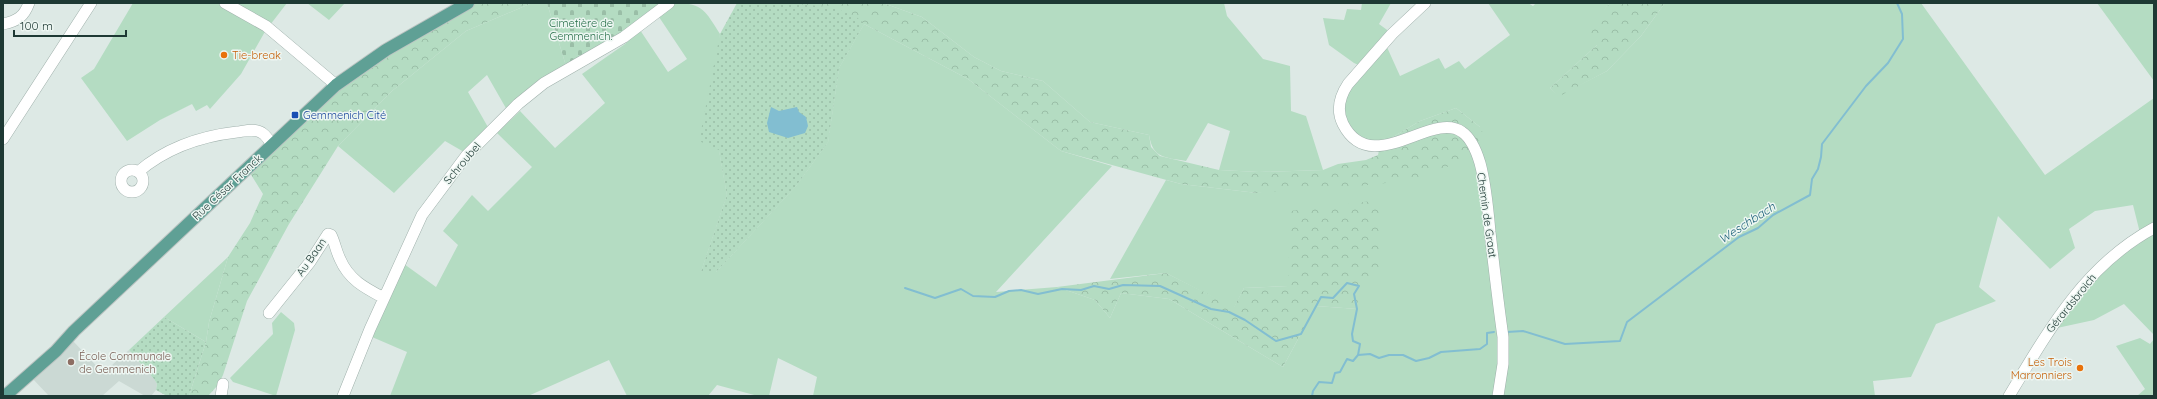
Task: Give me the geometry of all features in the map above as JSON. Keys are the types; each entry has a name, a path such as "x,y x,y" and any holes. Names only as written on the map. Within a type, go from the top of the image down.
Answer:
{"main road":[{"name":"Rue César Franck","path":"5,396 56,351 74,331 336,85 386,50 468,3"}],"street":[{"path":"3,24 19,20 26,12 29,3"},
{"path":"3,139 91,3"},
{"path":"224,3 266,26 336,85"},
{"name":"Schroubel","path":"343,396 384,298 422,215 466,156 518,104 544,83 624,37 669,3"},
{"name":"Chemin de Graat","path":"1426,3 1392,34 1348,84 1342,93 1340,113 1347,130 1354,138 1364,143 1382,146 1439,129 1449,128 1462,132 1473,147 1483,174 1503,337 1503,364 1498,396"},
{"path":"138,172 151,161 171,150 198,139 223,133 255,130 262,133 272,144"},
{"name":"Gérardsbroich","path":"2009,396 2046,334 2094,274 2117,252 2154,228"},
{"name":"Au Baan","path":"269,313 310,262 328,234 331,235 340,260 355,282 384,298"},
{"path":"220,396 223,384"}],"shaded area":[{"name":"École Communale de Gemmenich","path":"73,341 103,373 129,350 154,379 157,384 156,390 151,396 145,396 119,381 102,396 49,396 32,378"}],"green space":[{"path":"133,3 218,3 267,28 241,74 210,109 207,105 196,111 192,104 160,120 127,141 81,78 94,69"},
{"path":"227,3 287,3 270,25"},
{"path":"307,3 345,3 329,20"},
{"path":"475,3 532,3 466,31 392,91 338,146 289,224 247,301 223,375 218,385 208,396 189,396 206,342 209,322 228,257 250,223 263,194 250,173 312,114 357,77 415,38"},
{"path":"532,3 547,3 566,66 507,110 487,75 468,92 489,129 464,152 445,141 394,193 338,146 392,91 466,31"},
{"name":"Cimetière de Gemmenich.","path":"547,3 663,3 635,24 566,66"},
{"path":"676,3 685,3 703,10 720,34 717,55 719,150 727,195 701,272 716,272 796,186 828,142 839,68 864,24 968,79 1061,151 1112,166 996,292 1057,287 1095,300 1110,318 1121,293 1169,299 1283,367 1316,306 1357,309 1288,286 1244,288 1234,308 1166,273 1110,279 1166,180 1181,184 1257,193 1470,150 1479,172 1500,341 1495,396 813,396 817,377 778,358 769,396 758,396 717,385 708,396 627,396 609,360 528,396 390,396 407,352 372,337 404,264 436,287 458,245 443,231 472,195 488,211 532,167 497,133 520,111 555,148 605,103 582,74 625,44 640,30 668,72 687,59 659,17"},
{"path":"737,3 786,3 824,7 855,16 864,24 839,68 828,142 796,186 716,272 701,272 727,195 719,150 699,141 720,34"},
{"path":"749,3 883,3 922,17 974,57 1001,71 1043,81 1090,122 1149,135 1151,147 1160,156 1219,170 1259,172 1323,170 1338,164 1366,160 1378,155 1381,141 1386,141 1420,121 1456,108 1480,127 1483,133 1480,143 1460,162 1413,180 1359,186 1257,193 1181,184 1061,151 968,79 864,24 839,68 828,142 796,186 716,272 701,272 727,195 719,150 699,141 720,34"},
{"path":"883,3 1224,3 1227,16 1263,59 1290,66 1291,111 1306,116 1323,170 1259,172 1219,170 1230,131 1208,123 1186,161 1161,156 1154,149 1149,135 1090,122 1043,81 1001,71 974,57 922,17"},
{"path":"1362,3 1391,3 1379,24 1394,35 1386,45 1400,76 1439,58 1445,69 1459,61 1465,69 1510,35 1488,3 1528,3 1533,6 1536,3 1610,3 1604,10 1597,45 1550,88 1558,96 1607,71 1641,36 1665,3 1921,3 2045,175 2154,98 2154,226 2140,233 2133,205 2095,211 2069,229 2075,248 2050,269 1998,216 1979,287 1996,301 1936,324 1911,377 1873,381 1875,396 1501,396 1504,377 1478,152 1480,127 1456,108 1420,121 1386,141 1365,140 1351,130 1344,113 1344,101 1352,84 1365,68 1354,63 1329,45 1323,18 1344,20 1347,9 1361,10"},
{"path":"1610,3 1665,3 1641,36 1607,71 1558,97 1550,88 1597,45 1582,33"},
{"path":"2097,3 2154,3 2154,81"},
{"path":"1380,200 1381,277 1360,280 1357,309 1316,306 1283,367 1169,299 1121,293 1110,318 1095,300 1057,287 1166,273 1234,307 1244,288 1288,286 1290,211"},
{"path":"2154,234 2154,335 2124,304 2094,320 2057,328 2077,301 2100,275 2126,253"},
{"path":"228,257 209,322 206,342 164,317"},
{"path":"281,312 294,323 295,330 276,396 233,382 230,378 273,334 272,323"},
{"path":"164,317 206,342 189,396 167,396 156,390 157,384 154,379 129,350"},
{"path":"2140,338 2150,344 2154,339 2154,396 2137,396 2145,389 2116,346"}],"water":[{"path":"771,107 779,111 797,107 799,112 806,117 808,126 805,133 788,138 769,132 767,123"}],"waterway":[{"name":"Weschbach","path":"1507,332 1523,331 1565,344 1620,341 1627,322 1739,237 1758,228 1773,215 1810,195 1812,179 1818,169 1821,157 1822,144 1866,86 1888,63 1903,39 1902,14 1897,3"},
{"path":"905,288 935,298 961,289 973,296 995,297 1009,291 1021,290 1038,294 1062,289 1081,290 1094,286 1109,289 1123,285 1160,286 1211,309 1229,312 1245,320 1276,341 1301,334 1321,297 1333,298 1347,283 1359,286 1354,294 1357,309 1352,334 1353,341 1360,344 1358,355"},
{"name":"Weschbach","path":"1312,396 1313,391 1319,382 1332,383 1335,373 1340,372 1347,359 1353,361 1358,355 1370,354 1379,358 1389,355 1403,355 1416,361 1429,358 1441,352 1480,349 1487,344 1487,333 1494,332"}],"place":[{"name":"Tie-break","path":"224,55"},
{"name":"Gemmenich Cité","path":"295,115"},
{"name":"École Communale de Gemmenich","path":"71,362"},
{"name":"Les Trois Marronniers","path":"2080,368"}]}
